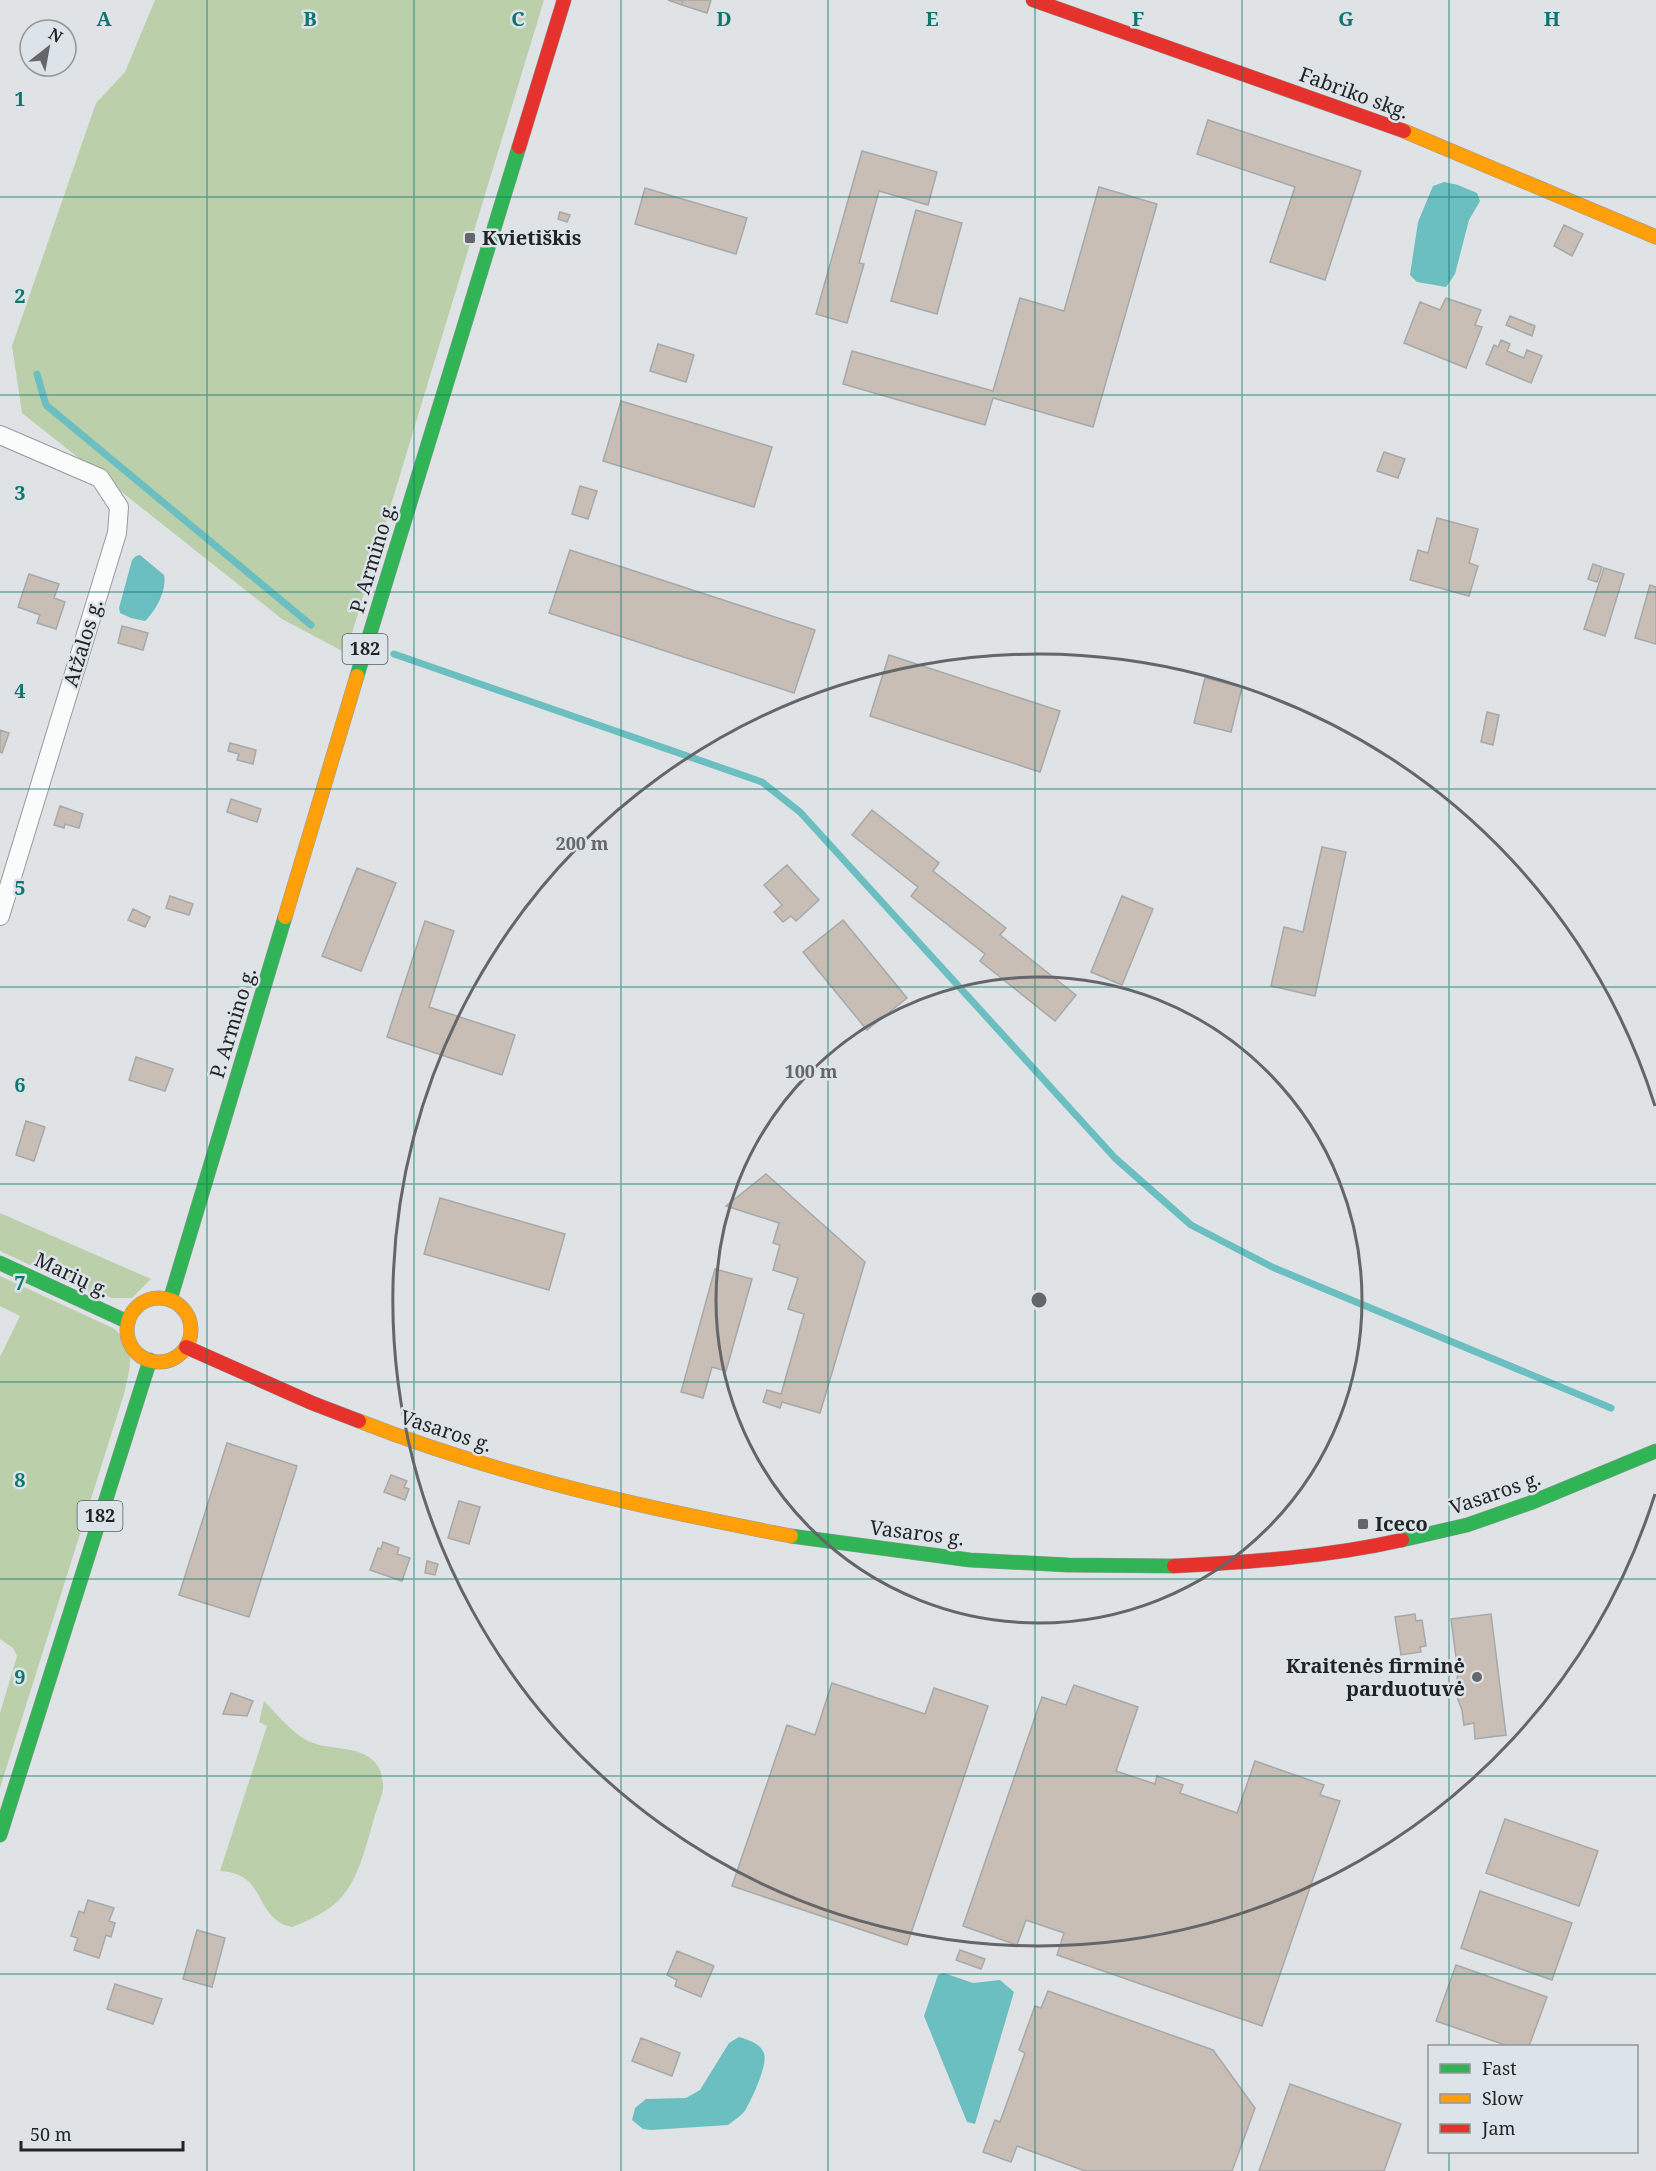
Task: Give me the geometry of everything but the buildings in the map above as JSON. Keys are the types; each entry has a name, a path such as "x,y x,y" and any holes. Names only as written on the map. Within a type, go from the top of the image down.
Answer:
{"street":[{"name":"P. Armino g.","path":"170,1300 417,478 564,0"},
{"name":"Fabriko skg.","path":"1032,0 1404,131 1656,237"},
{"name":"Atžalos g.","path":"0,435 100,478 119,507 117,533 0,916"},
{"name":"Marių g.","path":"0,1263 128,1322"},
{"path":"149,1299 170,1300 187,1314 191,1325 190,1336 186,1347 170,1359 150,1360 134,1349 130,1341 128,1322 132,1312 149,1299"},
{"name":"Vasaros g.","path":"186,1347 312,1403 417,1444 576,1491 800,1538 970,1560 1068,1565 1170,1566 1265,1561 1358,1550 1467,1525 1530,1503 1656,1450"},
{"name":"182","path":"0,1835 150,1360"}],"green space":[{"path":"155,0 544,0 346,653 282,619 22,413 12,346 96,103 125,72"},
{"path":"0,1213 151,1279 132,1298 111,1298 96,1290 93,1294 0,1251"},
{"path":"0,1276 113,1328 126,1343 130,1366 124,1394 0,1788 0,1713 17,1656 13,1648 0,1639 0,1357 20,1316 0,1306"},
{"path":"264,1701 290,1728 308,1741 356,1751 373,1760 379,1768 383,1781 382,1795 362,1858 347,1891 329,1908 292,1927 280,1923 271,1915 251,1884 244,1878 234,1873 220,1871 267,1726 259,1722"}],"water":[{"path":"1444,182 1477,193 1480,201 1469,220 1455,274 1446,287 1417,282 1410,275 1418,222 1433,186"},
{"path":"140,555 164,575 164,587 160,600 145,621 120,613 119,608 132,560"},
{"path":"944,1973 973,1983 1000,1980 1014,1992 975,2124 967,2122 924,2016 938,1975"},
{"path":"739,2037 758,2045 765,2056 756,2089 746,2109 738,2118 728,2125 651,2130 643,2129 632,2120 635,2108 646,2099 686,2098 700,2090 729,2043"}],"waterway":[{"path":"37,374 46,405 311,625"},
{"path":"394,654 762,782 800,812 1115,1158 1191,1225 1272,1267 1611,1408"}],"traffic: fast":[{"path":"357,676 519,147"},
{"path":"170,1300 285,917"},
{"path":"0,1263 128,1322"},
{"path":"0,1835 150,1360"},
{"path":"1402,1540 1467,1525 1530,1503 1656,1451"},
{"path":"791,1536 970,1560 1068,1565 1174,1566"}],"traffic: slow":[{"path":"1404,131 1656,237"},
{"path":"285,917 357,676"},
{"path":"159,1298 177,1304 185,1312 191,1330 185,1348 177,1356 159,1362 141,1356 133,1348 127,1330 133,1312 141,1304 159,1298"},
{"path":"359,1421 465,1458 573,1489 791,1536"}],"traffic: jam":[{"path":"519,147 564,0"},
{"path":"1033,0 1404,131"},
{"path":"186,1347 312,1403 359,1421"},
{"path":"1174,1566 1317,1555 1402,1540"}],"place":[{"name":"Kvietiškis","path":"470,238"},
{"name":"Iceco","path":"1363,1524"},
{"name":"Kraitenės firminė parduotuvė","path":"1477,1677"}]}
